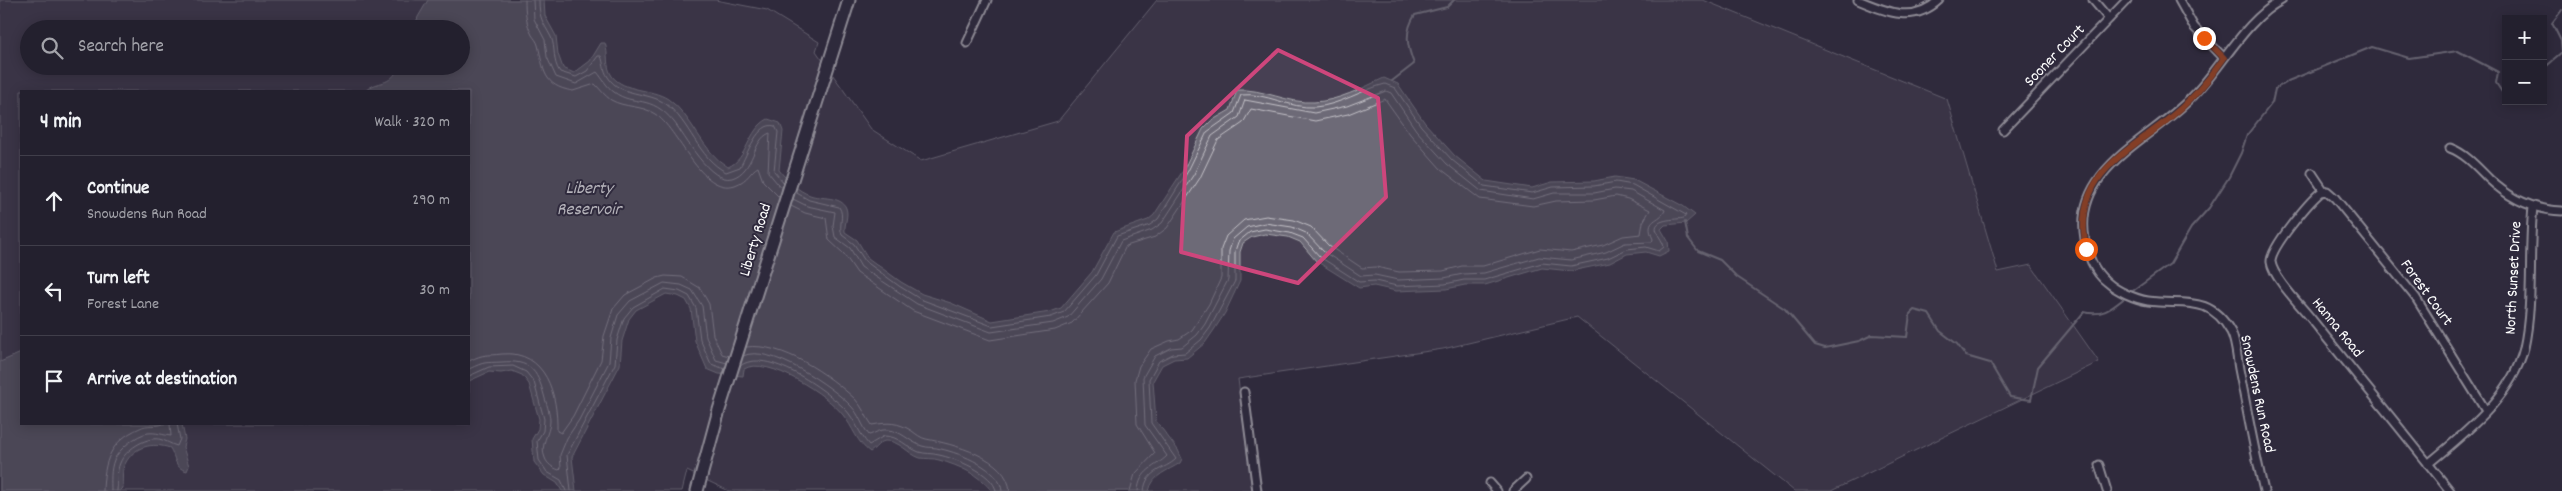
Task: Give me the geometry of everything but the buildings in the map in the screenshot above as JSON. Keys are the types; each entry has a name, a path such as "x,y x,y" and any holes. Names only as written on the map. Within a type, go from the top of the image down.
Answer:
{"main road":[{"name":"Liberty Road","path":"697,491 719,410 849,0"}],"street":[{"path":"967,43 987,0"},
{"path":"1858,0 1899,15 1918,13 1939,0"},
{"path":"2093,0 2109,19"},
{"name":"Sooner Court","path":"2003,130 2127,0"},
{"path":"2179,0 2194,27 2224,58"},
{"name":"Snowdens Run Road","path":"2264,491 2232,333 2213,312 2199,303 2137,298 2118,289 2101,277 2086,249 2083,223 2088,198 2106,169 2179,110 2208,80 2224,58 2261,15 2282,0"},
{"path":"2450,148 2466,157 2501,190 2533,207 2562,211"},
{"path":"2312,172 2324,191"},
{"name":"Forest Court","path":"2324,191 2335,198 2416,298 2486,411"},
{"name":"Hanna Road","path":"2324,191 2313,200 2280,242 2272,256 2272,266 2298,302 2450,491"},
{"name":"North Sunset Drive","path":"2428,464 2486,411 2506,386 2524,349 2529,302 2530,236 2533,207"},
{"path":"1244,392 1257,491"},
{"path":"2099,465 2107,491"},
{"path":"1513,491 1526,479"},
{"path":"1490,483 1497,491"}],"highlighted area":[{"path":"1278,50 1378,98 1386,197 1298,283 1181,252 1187,136"}],"shaded area":[{"path":"0,0 715,0 767,10 819,42 816,51 871,129 921,161 1058,121 1157,0 1703,0 1947,99 1998,272 2031,265 2099,362 1831,491 1794,491 1577,317 1443,349 1238,379 1252,491 729,491 687,471 682,491 0,491"}],"water":[{"name":"Liberty Reservoir","path":"428,0 544,0 545,16 556,36 558,54 563,68 574,73 590,61 601,43 605,43 612,76 623,85 654,93 668,99 677,106 711,152 728,167 740,158 751,137 761,124 768,119 780,123 783,131 779,170 801,191 814,196 840,201 844,204 847,214 845,232 857,240 868,258 901,282 922,294 951,303 992,321 1050,312 1061,308 1092,272 1114,232 1148,220 1154,215 1184,169 1203,129 1211,121 1230,110 1237,90 1256,91 1295,101 1314,102 1341,97 1384,78 1398,84 1425,123 1455,156 1486,181 1532,188 1552,182 1594,181 1615,177 1634,180 1683,206 1695,215 1686,223 1665,225 1661,229 1668,241 1669,251 1659,256 1646,252 1627,254 1610,263 1571,271 1542,268 1485,285 1465,285 1446,289 1396,291 1374,286 1359,288 1316,261 1300,242 1288,237 1265,234 1252,237 1243,243 1240,252 1240,281 1225,313 1214,330 1205,343 1187,358 1174,359 1162,365 1153,381 1156,421 1178,450 1182,459 1180,463 1157,477 1149,491 992,491 975,475 961,468 937,459 920,458 890,441 879,444 870,452 858,440 836,407 812,388 782,372 754,366 744,369 743,376 719,374 707,369 695,341 691,309 686,300 678,296 666,294 636,310 629,319 622,341 620,365 572,457 576,491 562,491 557,483 544,475 534,462 532,439 538,429 539,419 529,384 522,375 512,371 501,373 489,372 470,381 470,90 366,90 388,81 394,75 470,75 470,20 417,20"},
{"path":"20,353 20,425 182,425 185,439 183,447 189,466 187,471 177,465 170,448 157,445 138,449 133,453 124,467 123,488 120,491 0,491 0,362"}],"waterway":[{"path":"1392,81 1414,64 1408,33 1415,15 1447,7 1454,0"},
{"path":"2562,10 2552,23 2561,41 2562,51"},
{"path":"2130,293 2170,264 2191,228 2209,208 2229,177 2241,153 2247,135 2272,103 2275,89 2288,81 2372,47 2409,58 2458,51 2498,72 2496,83 2502,92"},
{"path":"2547,66 2562,53"},
{"path":"1685,222 1688,238 1698,251 1720,260 1737,277 1785,309 1815,345 1825,348 1859,341 1872,335 1907,337 1910,314 1914,310 1929,314 1940,331 1957,344 1966,356 1990,363 2010,397 2031,400 2038,367 2084,312 2102,312 2112,308 2127,296"}],"route":[{"path":"2086,249 2083,223 2084,212 2088,198 2106,169 2194,96 2224,58 2204,38"}]}
